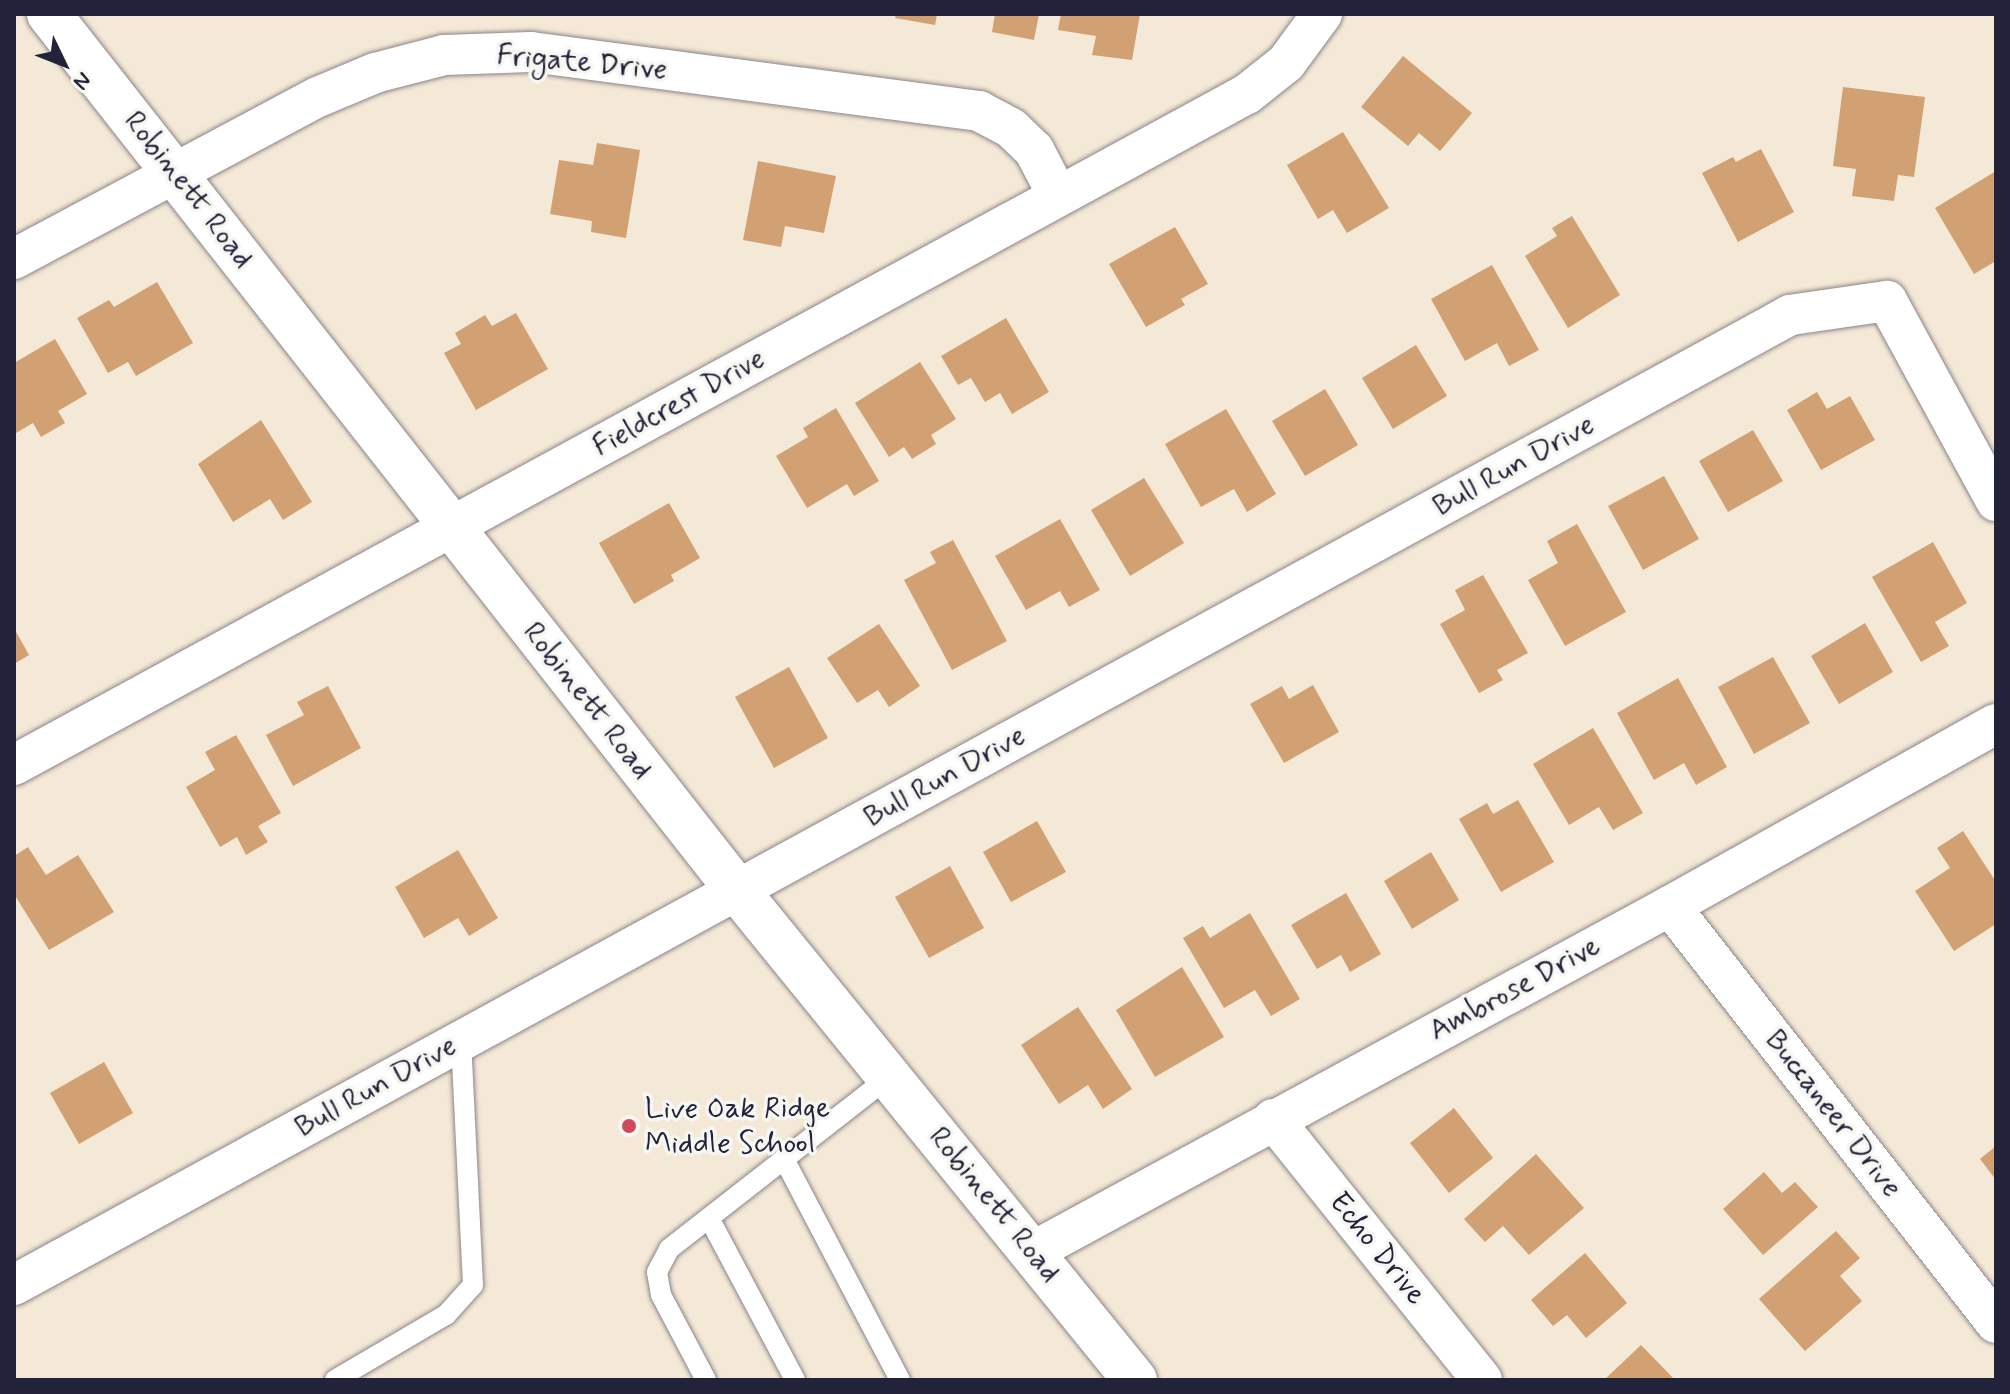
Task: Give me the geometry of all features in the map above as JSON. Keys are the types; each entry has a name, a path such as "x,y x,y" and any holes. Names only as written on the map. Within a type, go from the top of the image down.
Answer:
{"street":[{"name":"Robinett Road","path":"49,14 737,890 1135,1380"},
{"name":"Fieldcrest Drive","path":"14,765 1247,94 1286,63 1317,26 1322,14"},
{"name":"Frigate Drive","path":"14,259 318,97 375,73 444,55 531,52 979,111 1011,128 1034,150 1058,196"},
{"name":"Bull Run Drive","path":"14,1285 1790,315 1887,301 1996,501"},
{"name":"Ambrose Drive","path":"1032,1252 1670,906 1996,724"},
{"name":"Buccaneer Drive","path":"1670,906 1996,1323"},
{"name":"Echo Drive","path":"1273,1119 1482,1380"}],"lane":[{"path":"335,1380 446,1315 473,1285 461,1041"},
{"path":"706,1380 661,1295 657,1272 669,1249 889,1077"},
{"path":"784,1159 900,1380"},
{"path":"709,1218 795,1380"}],"building":[{"path":"896,14 937,14 935,25 895,18"},
{"path":"995,14 1039,14 1034,40 992,32"},
{"path":"1061,14 1140,14 1132,60 1092,55 1096,36 1058,30"},
{"path":"1403,56 1472,113 1440,151 1419,133 1408,146 1361,107"},
{"path":"1843,87 1925,97 1914,177 1898,175 1894,201 1852,196 1856,169 1833,166"},
{"path":"1343,132 1389,208 1347,233 1333,210 1318,219 1287,165"},
{"path":"597,143 640,150 626,238 591,232 592,221 550,214 559,160 593,165"},
{"path":"1761,149 1794,212 1738,242 1702,173 1733,157 1736,162"},
{"path":"758,161 836,176 824,233 785,226 781,247 743,240"},
{"path":"1996,171 1996,261 1974,274 1935,208"},
{"path":"1572,216 1620,295 1568,328 1525,256 1557,236 1552,228"},
{"path":"1175,227 1208,284 1181,299 1185,305 1146,327 1109,264"},
{"path":"1492,265 1539,350 1509,366 1497,343 1465,361 1431,299"},
{"path":"157,282 193,343 136,376 128,362 108,373 77,318 109,300 114,307"},
{"path":"516,313 548,369 476,410 444,353 461,344 455,333 485,315 492,326"},
{"path":"1006,318 1049,392 1012,414 1000,393 985,402 971,378 958,385 941,356"},
{"path":"55,339 87,394 58,411 65,423 41,437 33,423 16,433 14,363"},
{"path":"1416,345 1447,396 1393,429 1362,378"},
{"path":"920,362 956,419 931,435 936,444 912,459 904,447 889,457 855,403"},
{"path":"1325,389 1358,445 1305,476 1272,421"},
{"path":"1817,392 1827,409 1850,396 1875,440 1821,470 1787,410"},
{"path":"836,408 879,481 854,496 847,484 807,508 776,456 808,437 803,428"},
{"path":"1226,409 1276,494 1247,512 1234,489 1201,507 1165,444"},
{"path":"261,420 312,502 283,520 270,499 233,522 198,464"},
{"path":"1753,430 1783,481 1728,512 1699,461"},
{"path":"1664,476 1699,539 1643,570 1608,506"},
{"path":"1144,478 1184,543 1130,576 1091,510"},
{"path":"669,503 700,558 671,575 674,581 634,604 599,543"},
{"path":"1060,519 1100,590 1069,607 1060,591 1026,610 995,556"},
{"path":"1577,524 1626,612 1565,646 1528,580 1558,563 1547,541"},
{"path":"953,540 1007,641 952,670 904,580 936,563 930,552"},
{"path":"1933,542 1967,603 1935,622 1949,646 1921,662 1872,577"},
{"path":"1483,575 1528,653 1497,670 1503,680 1479,693 1440,624 1465,610 1455,590"},
{"path":"1865,623 1893,672 1839,704 1811,656"},
{"path":"879,624 920,686 889,707 878,690 857,703 827,658"},
{"path":"14,628 29,655 14,664"},
{"path":"1773,657 1810,723 1754,754 1718,687"},
{"path":"789,667 828,738 774,768 735,697"},
{"path":"1678,678 1727,767 1696,785 1684,763 1654,780 1617,713"},
{"path":"1313,685 1339,732 1284,763 1250,704 1282,686 1289,699"},
{"path":"328,686 361,748 293,786 266,735 304,715 297,702"},
{"path":"1593,728 1643,813 1613,830 1599,807 1569,825 1533,764"},
{"path":"236,735 281,813 258,826 268,842 246,855 237,837 220,847 186,787 215,770 205,752"},
{"path":"1518,800 1554,862 1501,892 1459,819 1487,803 1493,814"},
{"path":"1037,821 1066,872 1011,902 983,852"},
{"path":"1963,831 1996,882 1996,924 1954,951 1915,891 1950,868 1937,848"},
{"path":"28,847 46,875 78,855 114,912 49,950 14,894 14,856"},
{"path":"458,850 498,918 469,936 458,918 424,938 395,887"},
{"path":"1431,852 1459,900 1412,929 1384,881"},
{"path":"950,866 984,928 929,958 895,897"},
{"path":"1346,893 1381,954 1350,972 1341,955 1317,969 1291,925"},
{"path":"1250,913 1300,999 1271,1016 1255,990 1224,1008 1183,938 1203,926 1210,938"},
{"path":"1182,967 1224,1037 1155,1077 1116,1010"},
{"path":"1078,1007 1132,1089 1103,1109 1088,1085 1059,1104 1021,1045"},
{"path":"104,1062 133,1113 79,1144 50,1093"},
{"path":"1454,1108 1493,1158 1449,1193 1410,1143"},
{"path":"1996,1146 1996,1180 1980,1159"},
{"path":"1536,1154 1584,1208 1529,1255 1503,1226 1485,1242 1464,1219"},
{"path":"1764,1172 1782,1193 1795,1182 1818,1207 1763,1255 1723,1209"},
{"path":"1836,1231 1860,1258 1840,1276 1862,1301 1805,1351 1759,1299"},
{"path":"1585,1253 1627,1303 1586,1338 1567,1315 1553,1326 1531,1300"},
{"path":"1641,1345 1675,1380 1604,1380"}],"place":[{"name":"Live Oak Ridge Middle School","path":"629,1126"}]}
